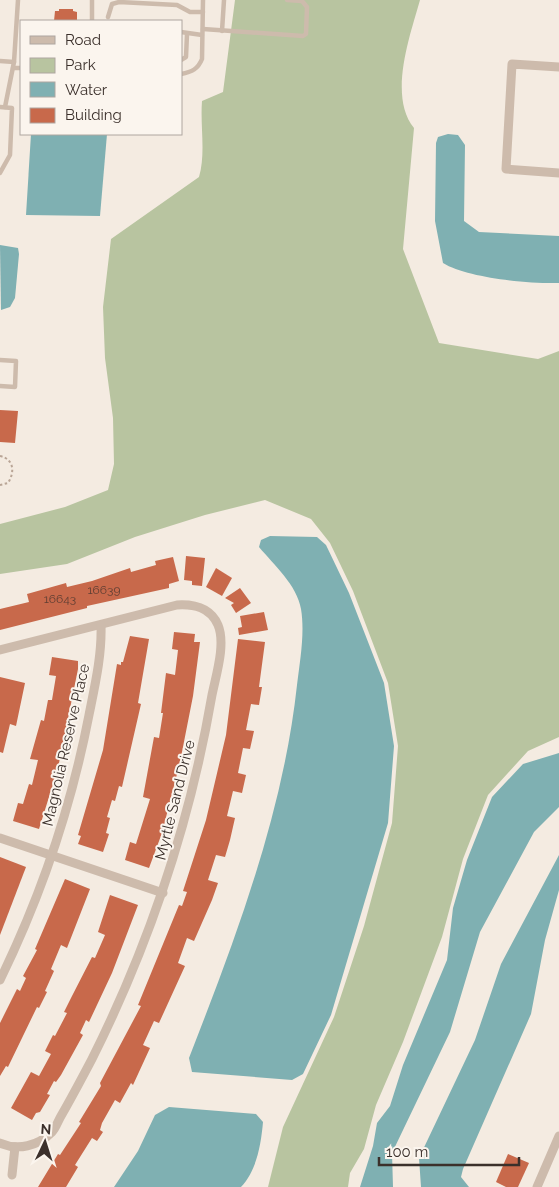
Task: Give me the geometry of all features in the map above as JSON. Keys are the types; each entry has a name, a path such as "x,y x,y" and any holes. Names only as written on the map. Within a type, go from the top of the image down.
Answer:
{"street":[{"path":"559,67 512,64 506,169 559,173"},
{"name":"Myrtle Sand Drive","path":"0,650 177,605 193,604 212,615 218,626 220,641 218,662 198,772 163,893 118,1006 77,1088 52,1132 35,1143 21,1148 0,1144"},
{"name":"Magnolia Reserve Place","path":"0,980 43,883 53,855 86,731 102,645 101,625"},
{"path":"0,838 163,893"},
{"path":"537,1187 559,1136"},
{"path":"12,1176 15,1147"}],"lane":[{"path":"0,173 10,155 12,108 2,107 13,68 19,30 18,0"},
{"path":"92,0 92,20"},
{"path":"182,74 190,72 199,66 202,59 203,0"},
{"path":"222,31 224,0"},
{"path":"182,32 188,34 222,31 303,36 306,34 307,7 302,1 287,0"},
{"path":"108,18 112,4 119,2 177,5 190,12 203,12"},
{"path":"182,60 186,58 188,34"},
{"path":"0,61 14,62"},
{"path":"13,68 20,68"},
{"path":"0,360 16,361 15,387 0,386"}],"path":[{"path":"0,456 10,462 12,473 8,483 0,486"}],"green space":[{"path":"235,0 420,0 403,65 403,100 406,115 414,128 403,249 439,343 538,359 559,351 559,737 528,751 488,795 463,859 442,937 403,1042 376,1105 364,1149 350,1173 348,1187 268,1187 283,1127 334,1017 364,926 392,823 398,746 388,683 353,591 330,543 311,519 265,500 205,515 135,537 67,564 0,574 0,524 65,507 108,490 114,464 113,418 105,358 103,307 111,239 199,177 202,159 202,101 223,92"}],"water":[{"path":"448,134 458,135 465,145 464,221 479,232 559,236 559,283 499,279 467,273 443,263 435,221 436,143 438,137"},
{"path":"31,135 107,135 100,216 26,215"},
{"path":"0,245 18,248 19,254 15,298 10,307 1,310"},
{"path":"270,536 317,537 326,545 349,593 384,683 394,746 388,823 331,1015 303,1074 292,1080 192,1072 189,1058 224,967 255,874 281,781 290,733 301,656 302,618 299,600 295,592 259,547 261,540"},
{"path":"559,753 559,807 534,832 480,932 450,1032 392,1153 393,1187 360,1187 373,1146 377,1123 390,1106 403,1065 447,960 453,908 467,860 492,797 523,764"},
{"path":"559,855 559,890 545,940 531,1014 463,1169 461,1177 469,1187 421,1187 419,1158 475,1040 501,964"},
{"path":"169,1107 256,1114 263,1122 259,1148 251,1173 241,1187 114,1187 138,1151 155,1115"}],"building":[{"path":"59,9 73,9 73,11 77,12 77,20 54,20 55,11 59,11"},
{"path":"0,410 18,411 15,443 0,442"},
{"path":"186,556 205,558 202,586 192,585 192,581 184,580"},
{"path":"173,557 179,581 169,584 169,588 87,606 87,608 0,630 0,609 29,602 27,594 66,583 67,587 92,581 130,568 131,572 156,565 155,561"},
{"path":"216,568 232,578 222,596 206,587"},
{"path":"240,588 251,603 236,613 231,605 234,603 225,598"},
{"path":"264,612 268,630 239,635 238,628 242,627 240,616"},
{"path":"174,632 195,634 194,642 200,642 193,696 180,762 162,833 149,868 125,860 130,842 136,844 150,799 143,797 154,737 159,738 166,673 175,675 178,650 172,649"},
{"path":"130,636 149,639 138,703 141,704 122,787 119,786 115,801 112,800 107,817 110,818 106,833 109,834 103,852 78,844 81,836 78,835 103,750 117,664 121,665 121,662 123,662"},
{"path":"238,639 265,642 259,687 262,687 259,705 251,704 246,730 254,731 250,749 243,748 238,773 246,775 242,793 233,791 227,816 235,818 230,840 225,857 216,855 208,880 218,883 212,900 194,941 187,938 178,963 185,966 159,1023 154,1021 143,1045 150,1048 133,1085 131,1083 120,1103 115,1100 102,1123 100,1130 103,1132 97,1141 92,1138 75,1165 78,1167 66,1187 38,1187 58,1154 60,1155 81,1123 79,1122 101,1086 100,1083 141,1006 138,1005 179,905 182,906 187,892 183,891 206,820 226,735"},
{"path":"52,657 78,661 78,669 58,768 39,829 13,821 18,803 23,804 29,784 32,785 38,760 30,759 41,720 44,721 48,700 52,700 56,676 49,675"},
{"path":"0,677 25,683 16,726 10,724 3,753 0,752"},
{"path":"0,857 26,867 0,935"},
{"path":"65,879 90,889 67,948 61,945 51,969 54,971 45,991 47,992 39,1008 37,1007 8,1067 6,1066 0,1076 0,1023 17,989 20,991 26,978 23,976 37,950 35,949"},
{"path":"110,895 138,905 112,973 89,1022 86,1020 80,1033 83,1035 61,1075 56,1082 54,1081 47,1094 50,1095 40,1112 36,1113 32,1120 11,1108 31,1072 39,1076 51,1054 45,1051 67,1013 64,1012 92,957 95,958 105,935 98,932"},
{"path":"508,1154 529,1163 518,1187 506,1187 496,1182"}]}
